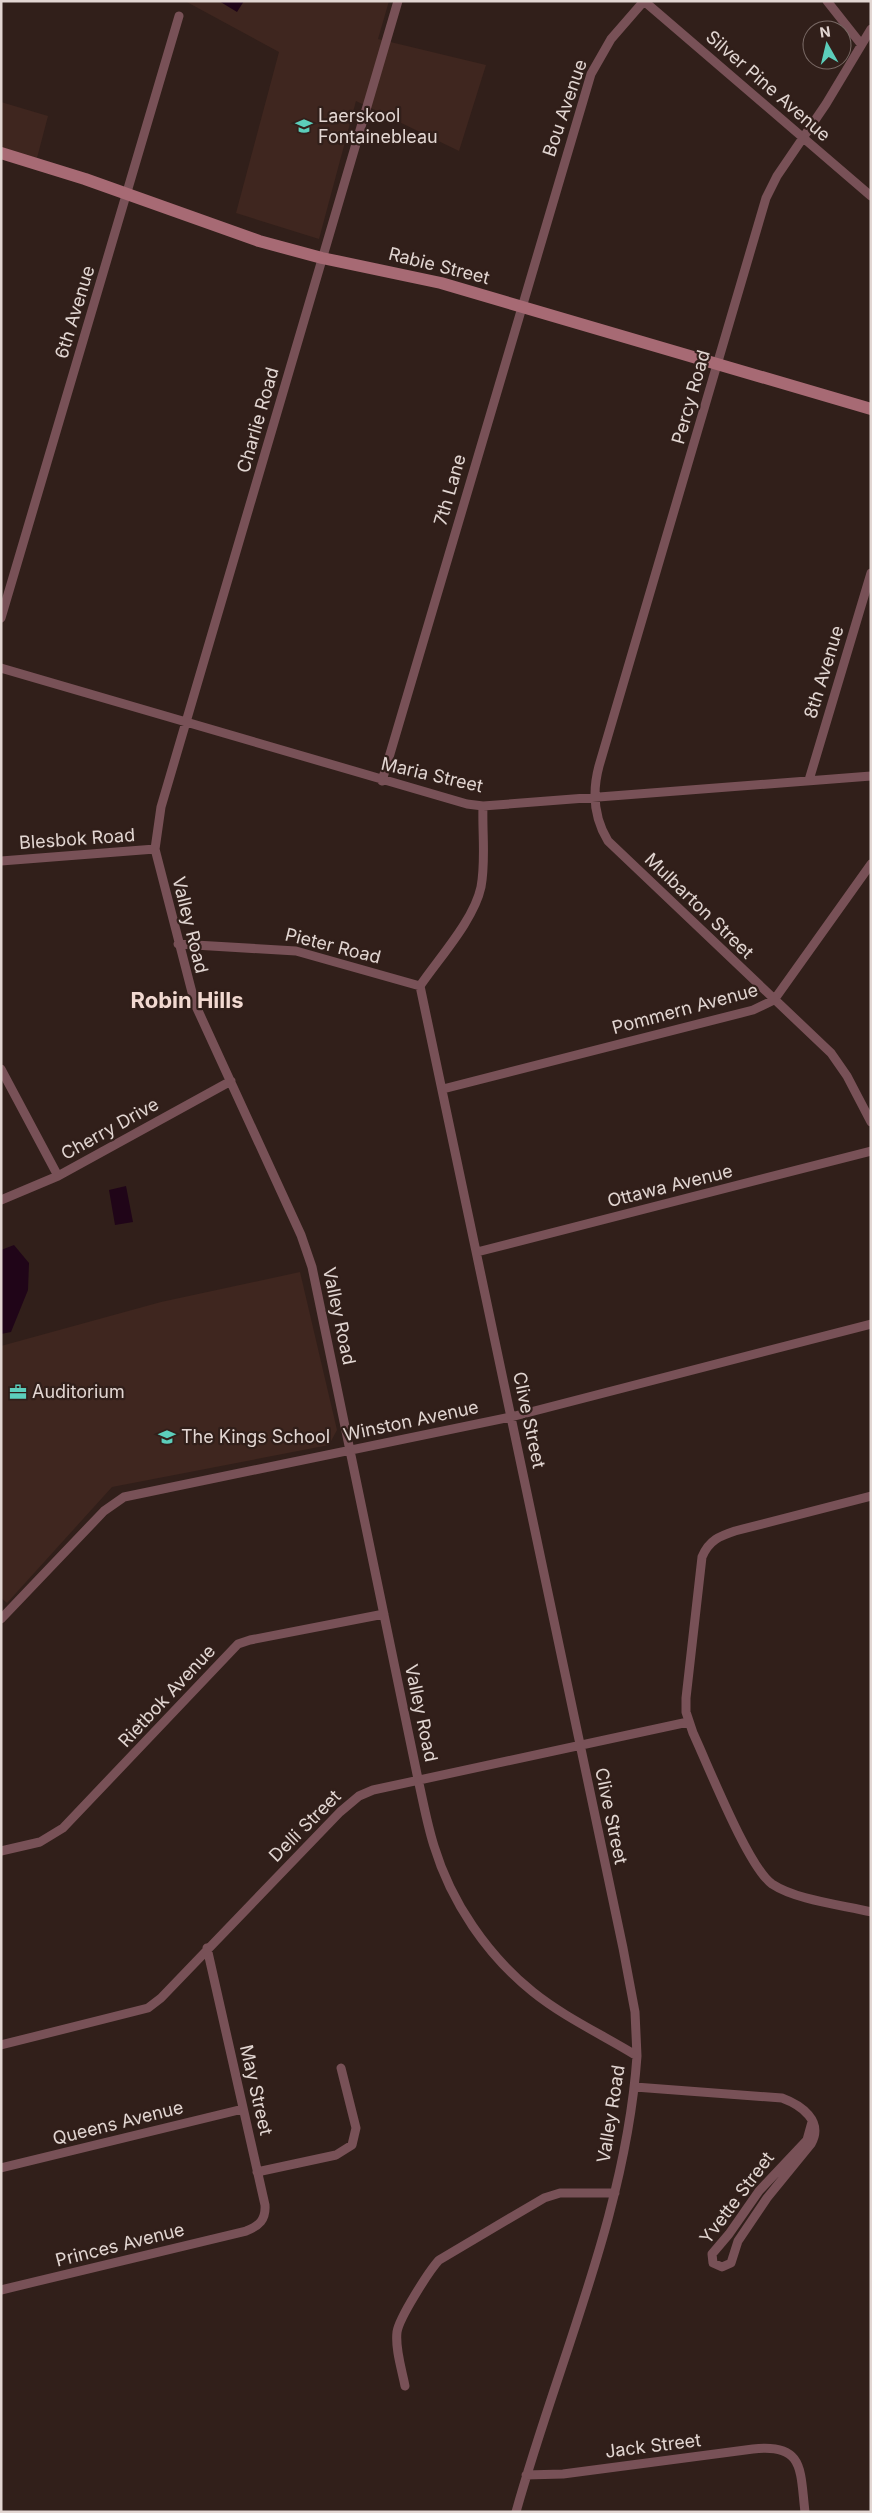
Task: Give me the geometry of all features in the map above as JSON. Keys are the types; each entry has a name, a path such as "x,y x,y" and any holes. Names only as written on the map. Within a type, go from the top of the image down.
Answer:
{"street":[{"name":"Charlie Road","path":"155,850 161,807 398,1"},
{"name":"Silver Pine Avenue","path":"644,1 871,196"},
{"name":"Bou Avenue","path":"550,208 591,74 611,39 644,1"},
{"path":"827,1 861,44"},
{"name":"6th Avenue","path":"1,618 128,194 179,16"},
{"name":"Percy Road","path":"593,797 599,766 766,198 777,176 842,80 871,29"},
{"name":"Rabie Street","path":"1,152 128,194 259,241 322,258 441,283 871,409"},
{"name":"7th Lane","path":"382,781 550,208"},
{"name":"8th Avenue","path":"809,780 871,573"},
{"name":"Maria Street","path":"1,668 382,781 467,804 483,806 871,776"},
{"name":"Mulbarton Street","path":"593,797 602,830 613,846 836,1060 871,1122"},
{"path":"420,986 468,918 478,896 482,873 483,806"},
{"name":"Blesbok Road","path":"1,861 155,850"},
{"name":"Valley Road","path":"155,850 195,1004 308,1255 418,1779 440,1863 455,1896 478,1934 512,1973 533,1992 637,2056 635,2087 615,2193 567,2353 526,2475 516,2512"},
{"name":"Pommern Avenue","path":"442,1090 753,1010 774,1000 871,864"},
{"name":"Pieter Road","path":"178,944 296,951 325,957 420,986"},
{"name":"Clive Street","path":"420,986 633,2000 637,2056"},
{"path":"1,1069 58,1176"},
{"name":"Cherry Drive","path":"1,1200 58,1176 231,1081"},
{"name":"Ottawa Avenue","path":"477,1252 871,1151"},
{"name":"Winston Avenue","path":"2,1616 118,1500 511,1417 871,1324"},
{"path":"871,1496 736,1531 720,1536 709,1544 702,1557 686,1698 688,1722 749,1854 766,1879 784,1890 871,1912"},
{"name":"Rietbok Avenue","path":"1,1851 40,1842 63,1828 238,1644 250,1640 384,1614"},
{"name":"Delli Street","path":"1,2045 141,2012 161,1998 207,1948 351,1802 373,1790 688,1722"},
{"name":"May Street","path":"207,1948 258,2172 265,2215 257,2226 246,2231"},
{"path":"258,2172 336,2155 352,2145 356,2128 341,2068"},
{"path":"635,2087 782,2098 795,2103 807,2112 812,2122"},
{"name":"Queens Avenue","path":"1,2168 243,2109"},
{"name":"Yvette Street","path":"812,2122 816,2129 811,2144 767,2198 738,2241 731,2263 725,2268 715,2265 711,2257 714,2250 729,2234 759,2191 807,2140 812,2122"},
{"path":"405,2386 398,2348 398,2328 439,2260 544,2198 560,2193 615,2193"},
{"name":"Princes Avenue","path":"1,2290 246,2231"},
{"name":"Jack Street","path":"526,2475 564,2474 768,2448 783,2450 798,2463 805,2512"}],"shaded area":[{"name":"Laerskool Fontainebleau","path":"185,1 389,1 378,39 486,65 459,151 356,101 319,239 236,213 279,52"},
{"path":"219,1 244,1 237,12"},
{"path":"1,102 48,116 37,158 1,147"},
{"path":"126,1186 133,1222 115,1225 109,1190"},
{"path":"14,1245 29,1263 28,1290 11,1332 1,1334 1,1250"},
{"name":"The Kings School","path":"300,1272 337,1430 329,1445 112,1487 7,1603 1,1598 1,1346 161,1302"}],"place":[{"name":"Laerskool Fontainebleau","path":"304,126"},
{"name":"Auditorium","path":"18,1392"},
{"name":"The Kings School","path":"167,1437"}],"district":[{"name":"Robin Hills","path":"187,1000"}]}
